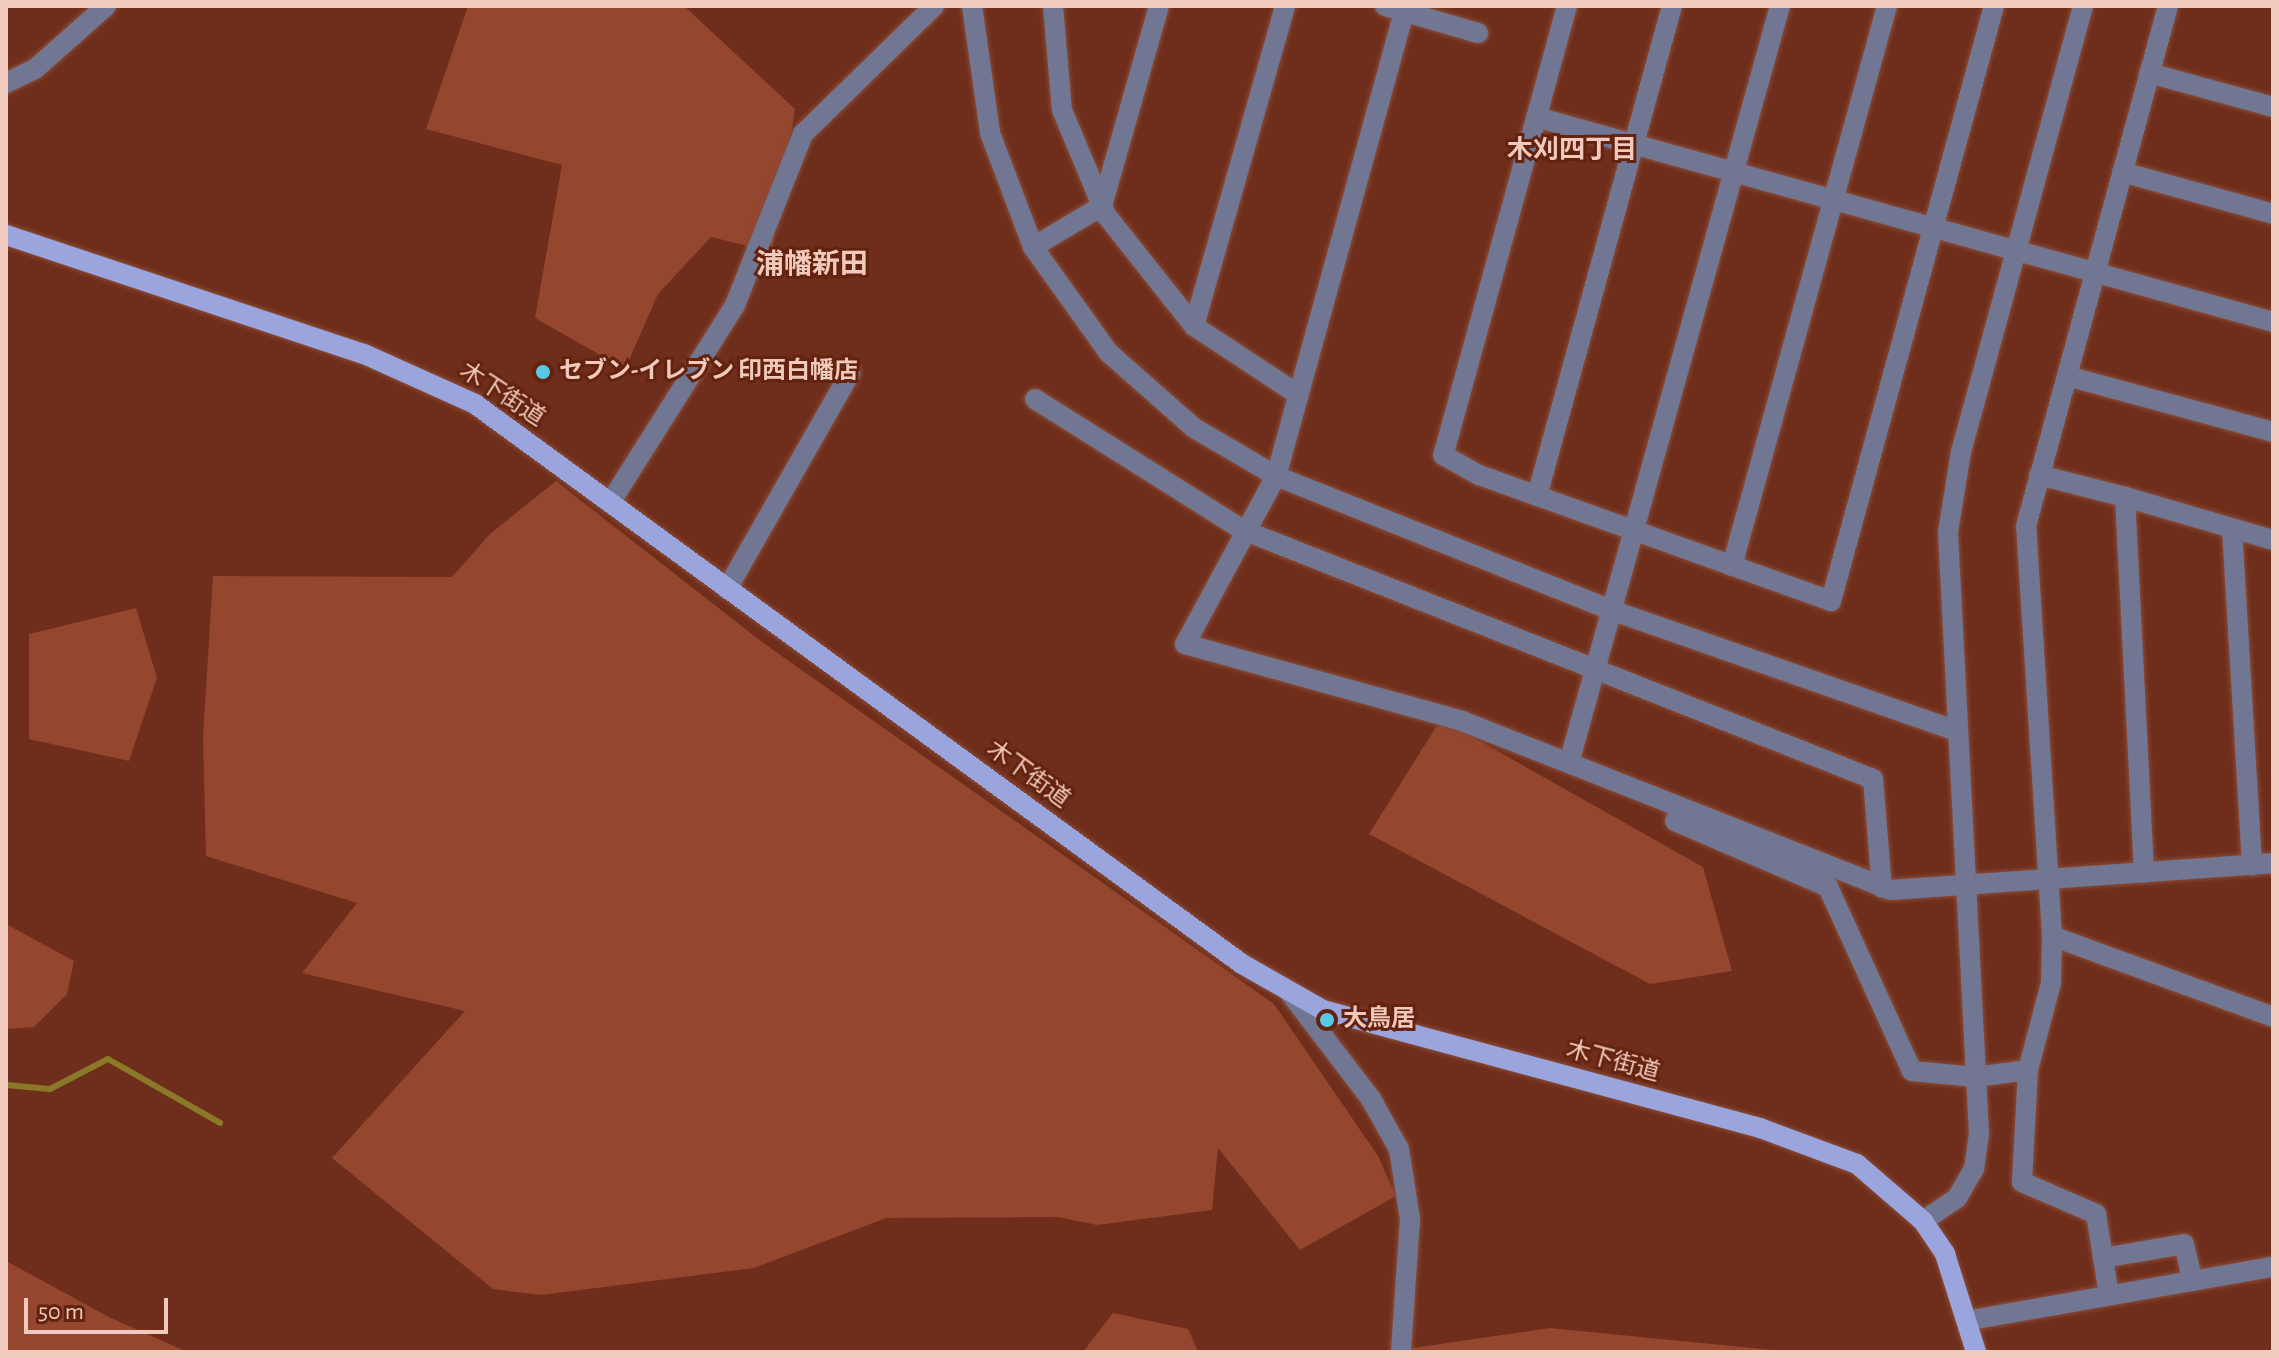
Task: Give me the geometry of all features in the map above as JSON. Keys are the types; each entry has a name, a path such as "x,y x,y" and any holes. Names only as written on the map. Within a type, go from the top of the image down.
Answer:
{"main road":[{"name":"木下街道","path":"6,235 421,375 475,404 1290,993 1354,1021 1828,1150 1889,1188 1923,1221 1971,1320 1976,1352"}],"street":[{"path":"6,83 35,69 106,6"},
{"path":"610,503 735,305 803,134 934,6"},
{"path":"972,6 990,133 1033,247 1109,353 1147,391 1276,476 1614,611 1954,730"},
{"path":"1053,6 1062,110 1102,206 1194,326 1297,394"},
{"path":"1033,247 1102,206 1159,6"},
{"path":"1194,326 1285,6"},
{"path":"1567,6 1443,455 1537,496 1831,601 1994,6"},
{"path":"1537,496 1672,6"},
{"path":"1569,763 1614,611 1780,6"},
{"path":"1732,566 1887,6"},
{"path":"1923,1221 1957,1198 1974,1169 1976,1077 1954,730 1948,532 1961,452 2083,6"},
{"path":"2109,1295 2096,1214 2022,1182 2028,1070 2051,983 2052,936 2026,526 2168,6"},
{"path":"1478,33 1394,9 1276,476 1243,530 1185,644 1483,729 1882,888 1965,886 2273,863"},
{"path":"2149,73 2273,107"},
{"path":"1536,117 2273,322"},
{"path":"2122,172 2273,214"},
{"path":"727,589 850,373"},
{"path":"2067,376 2273,432"},
{"path":"1035,399 1243,530 1595,673 1873,779 1882,888"},
{"path":"2039,475 2273,540"},
{"path":"2125,497 2144,873"},
{"path":"2232,528 2252,865"},
{"path":"1483,729 1488,741 1538,765 1828,887 1912,1071 1976,1077 2028,1070"},
{"path":"2052,936 2273,1017"},
{"path":"1290,993 1371,1099 1399,1149 1410,1219 1401,1352"},
{"path":"2103,1258 2184,1244 2192,1280"},
{"path":"1971,1320 2273,1267"}],"shaded area":[{"path":"468,6 684,6 795,109 772,252 711,237 658,294 625,369 535,318 562,165 426,129"},
{"path":"556,481 762,642 1274,1004 1378,1156 1396,1196 1300,1250 1218,1148 1212,1210 1097,1225 1058,1217 886,1218 754,1268 541,1295 493,1289 332,1158 465,1011 302,973 357,903 206,856 203,736 213,576 452,577 490,534"},
{"path":"136,608 157,678 129,761 29,739 29,634"},
{"path":"1441,719 1703,867 1732,971 1650,984 1369,834"},
{"path":"6,924 74,961 67,994 34,1027 6,1029"},
{"path":"6,1261 109,1317 187,1352 6,1352"},
{"path":"1113,1313 1188,1329 1198,1352 1083,1352"},
{"path":"1550,1328 1792,1352 1385,1352"}],"waterway":[{"path":"6,1085 50,1089 108,1059 220,1123"}],"place":[{"name":"セブン-イレブン 印西白幡店","path":"543,372"},
{"name":"大鳥居","path":"1327,1020"}],"district":[{"name":"木刈四丁目","path":"1572,151"},
{"name":"浦幡新田","path":"812,265"}]}
